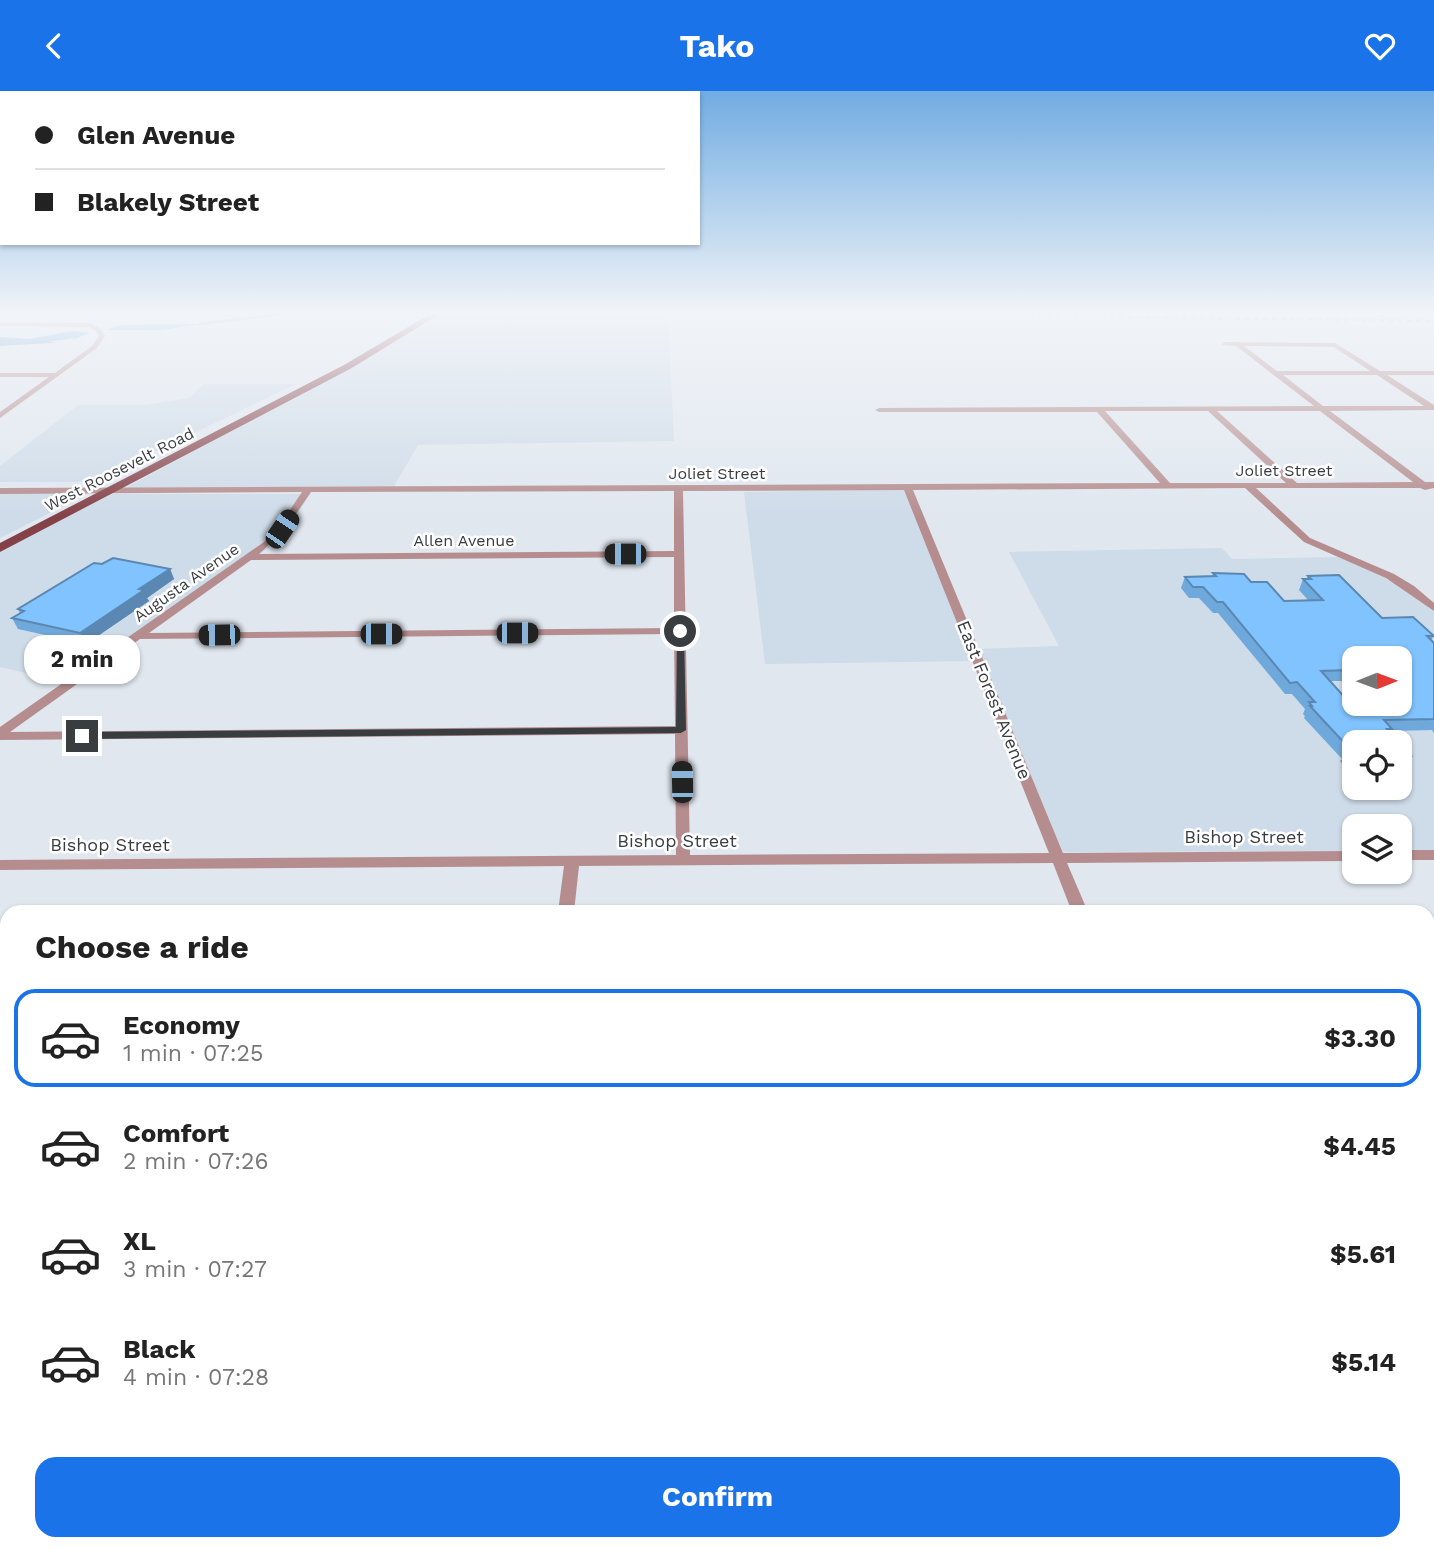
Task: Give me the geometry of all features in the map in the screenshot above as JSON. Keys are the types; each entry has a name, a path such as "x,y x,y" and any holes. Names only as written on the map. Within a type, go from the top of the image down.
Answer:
{"main road":[{"name":"West Roosevelt Road","path":"0,548 308,382"},
{"name":"West Roosevelt Road","path":"0,541 104,492 318,382"}],"street":[{"path":"0,416 47,382"},
{"path":"1286,382 1434,495"},
{"path":"1394,382 1434,409"},
{"path":"1099,409 1167,487"},
{"path":"1210,409 1295,486"},
{"path":"879,410 1434,409"},
{"name":"Joliet Street","path":"0,491 1434,485"},
{"path":"1248,486 1307,540 1390,576 1434,608"},
{"name":"East Forest Avenue","path":"908,488 1077,905"},
{"path":"678,489 683,860"},
{"name":"Augusta Avenue","path":"0,734 250,557 279,533 307,491"},
{"name":"Allen Avenue","path":"250,557 678,554"},
{"path":"137,636 680,631"},
{"path":"0,734 681,730"},
{"path":"1412,855 1434,855"},
{"name":"Bishop Street","path":"0,865 1342,856"},
{"path":"567,905 572,861"}],"shaded area":[{"path":"323,382 671,382 674,441 418,445 393,488 123,489"},
{"path":"204,384 296,384 93,482 0,482 0,466 78,405 145,405 189,398"},
{"path":"906,489 974,661 765,664 744,492"},
{"path":"0,493 89,493 0,538"},
{"path":"110,494 310,494 286,533 270,547 74,684 0,667 0,551"},
{"path":"1222,548 1232,559 1338,557 1374,571 1417,596 1434,612 1434,850 1412,850 1412,814 1342,814 1342,851 1063,852 978,649 1059,646 1009,552"}],"building":[{"path":"113,558 170,569 80,633 12,618 24,611 18,609 94,563 102,564"},
{"path":"1213,573 1244,574 1251,582 1267,582 1284,601 1323,600 1303,579 1311,579 1308,576 1339,575 1382,618 1413,617 1434,636 1427,636 1434,643 1434,719 1384,720 1392,729 1342,730 1342,740 1310,706 1309,702 1315,702 1297,682 1290,683 1223,602 1217,602 1203,587 1193,587 1185,577 1216,576"}],"route":[{"path":"82,736 681,730 680,631"}]}
